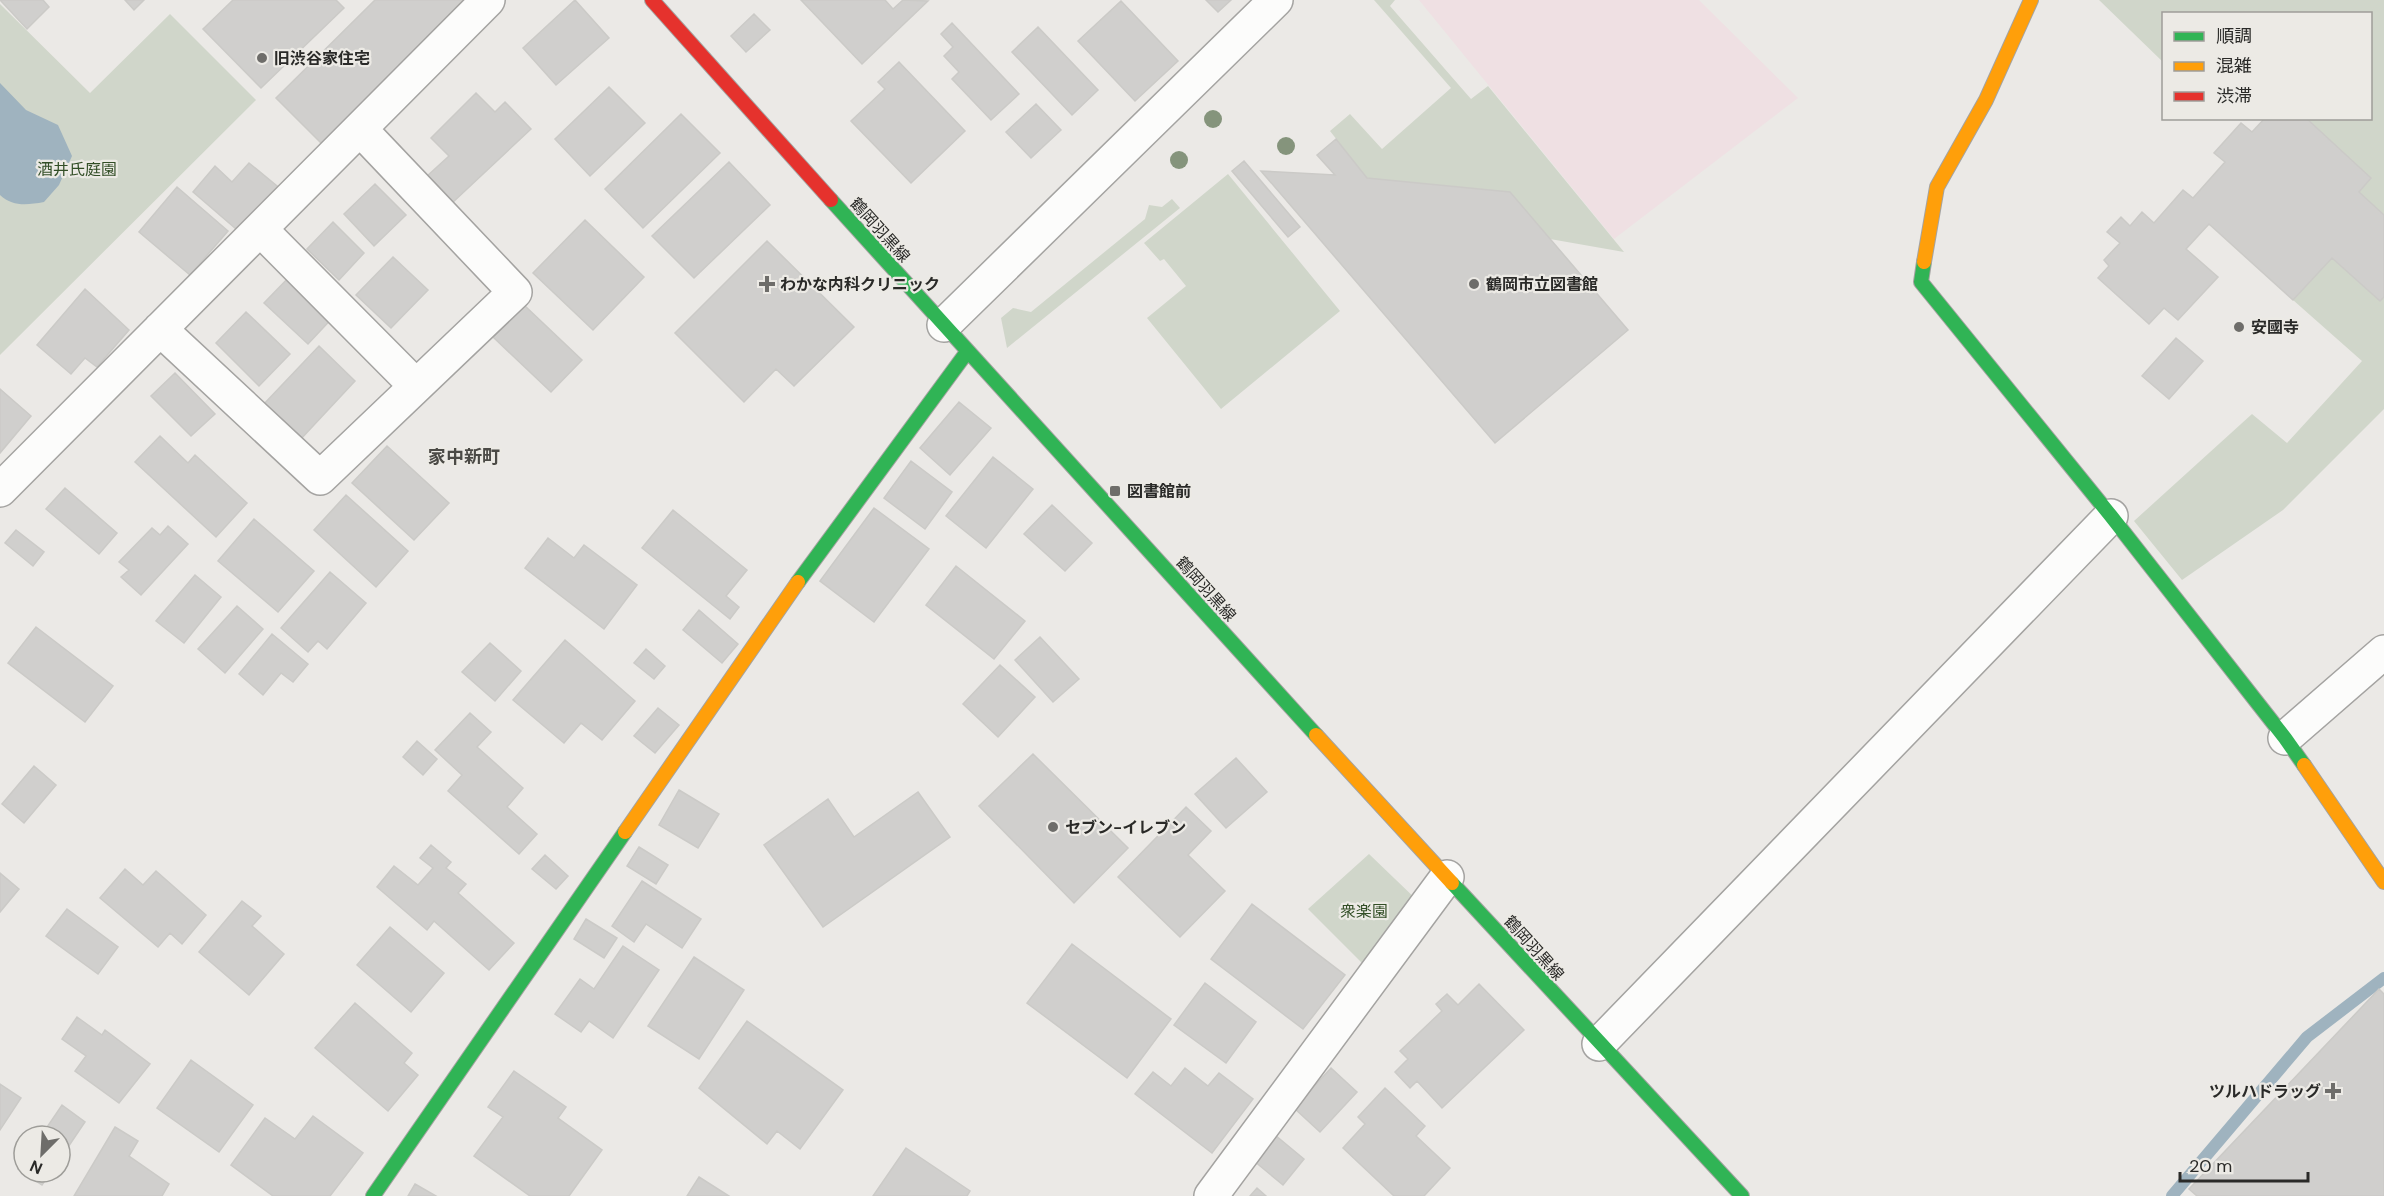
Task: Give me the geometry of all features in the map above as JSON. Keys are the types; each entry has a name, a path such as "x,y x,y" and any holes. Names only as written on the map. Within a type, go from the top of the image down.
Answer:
{"street":[{"path":"0,490 488,0"},
{"name":"鶴岡羽黒線","path":"652,0 967,352 1599,1044 1742,1196"},
{"path":"944,326 1276,0"},
{"path":"2031,0 1986,100 1937,187 1921,282 2111,516 2284,738 2384,882"},
{"path":"160,329 320,478 515,292 360,129"},
{"path":"260,229 416,386"},
{"path":"372,1196 793,589 967,352"},
{"path":"1599,1044 2111,516"},
{"path":"2284,738 2384,652"},
{"path":"1211,1196 1447,878"}],"shaded area":[{"path":"1419,0 1699,0 1798,98 1614,239"}],"green space":[{"path":"1374,0 1395,0 1390,6 1471,99 1488,86 1624,252 1550,239 1510,192 1367,178 1330,131 1350,114 1382,149 1451,88"},
{"path":"2099,0 2384,0 2384,215 2359,192 2371,178 2307,120 2372,120 2372,12 2162,12 2162,61"},
{"name":"酒井氏庭園","path":"0,4 90,93 170,14 256,100 0,355"},
{"path":"1228,174 1340,311 1221,409 1147,318 1186,286 1164,259 1160,261 1144,243"},
{"path":"1172,199 1180,208 1007,348 1001,318 1013,308 1031,312 1145,219 1149,205 1162,207"},
{"path":"2332,258 2380,301 2384,297 2384,409 2283,510 2182,580 2134,521 2252,414 2287,443 2362,361 2293,300"},
{"name":"衆楽園","path":"1369,854 1420,903 1366,967 1308,909"}],"water":[{"path":"0,83 26,110 58,125 72,156 59,185 44,202 15,203 0,195"}],"building":[{"path":"0,0 43,0 49,7 27,29"},
{"path":"125,0 144,0 134,10"},
{"name":"旧渋谷家住宅","path":"233,0 336,0 344,8 261,88 203,29"},
{"path":"375,0 474,0 325,147 276,98"},
{"path":"575,0 609,38 556,85 523,48"},
{"path":"801,0 885,0 893,9 903,0 928,1 862,64"},
{"path":"1206,0 1231,0 1218,12"},
{"path":"1121,1 1178,61 1135,101 1078,41"},
{"path":"754,14 770,30 746,52 731,36"},
{"path":"952,23 1019,94 991,120 952,79 959,72 944,56 953,47 941,34"},
{"path":"1038,27 1098,90 1072,115 1012,52"},
{"path":"899,62 965,131 911,183 851,121 885,89 878,82"},
{"path":"609,87 645,123 590,176 555,139"},
{"path":"476,93 495,112 505,102 531,129 451,204 426,177 449,156 431,138"},
{"path":"1036,104 1061,130 1031,158 1006,132"},
{"path":"681,114 720,153 643,228 605,189"},
{"path":"2263,120 2308,120 2371,178 2359,192 2384,215 2384,297 2380,301 2332,258 2293,300 2209,224 2186,249 2218,277 2178,320 2164,308 2149,324 2098,278 2109,266 2104,260 2120,243 2107,232 2121,217 2130,226 2142,212 2154,223 2183,190 2193,198 2225,162 2214,153 2241,123 2252,132"},
{"name":"鶴岡市立図書館","path":"1336,139 1367,178 1510,192 1628,330 1495,443 1261,171 1335,175 1317,155"},
{"path":"1244,161 1300,227 1288,237 1232,171"},
{"path":"729,162 770,205 694,278 652,236"},
{"path":"249,163 282,190 243,235 193,192 215,166 232,182"},
{"path":"375,184 406,215 374,246 344,214"},
{"path":"177,187 228,231 190,275 139,232"},
{"path":"585,220 644,277 593,330 533,273"},
{"path":"333,222 364,253 339,280 307,249"},
{"name":"わかな内科クリニック","path":"767,241 854,327 794,386 776,369 744,402 675,333"},
{"path":"393,257 428,290 391,328 356,295"},
{"path":"293,273 336,314 308,344 264,303"},
{"path":"85,289 129,330 97,367 85,358 71,374 37,345"},
{"path":"524,305 582,360 551,392 493,337"},
{"path":"246,312 290,354 259,386 216,343"},
{"path":"2176,338 2203,361 2169,399 2142,376"},
{"path":"319,346 355,381 300,440 263,405"},
{"path":"175,373 215,414 191,436 151,396"},
{"path":"0,389 31,416 0,453"},
{"path":"959,402 991,428 950,475 920,448"},
{"path":"160,436 188,463 195,455 247,503 216,537 135,462"},
{"path":"387,446 449,503 414,540 352,483"},
{"path":"993,457 1033,489 986,548 946,516"},
{"path":"911,461 952,492 925,529 884,498"},
{"path":"65,488 117,533 99,554 46,509"},
{"path":"346,495 408,551 376,587 314,530"},
{"path":"1052,505 1092,543 1065,571 1024,534"},
{"path":"874,508 929,549 874,622 820,581"},
{"path":"673,510 747,570 726,596 739,607 730,619 642,548"},
{"path":"254,519 314,571 278,612 218,561"},
{"path":"168,526 188,544 141,595 121,577 129,570 119,562 152,528 160,535"},
{"path":"16,530 44,552 33,566 5,543"},
{"path":"548,538 574,558 584,545 637,585 604,629 525,568"},
{"path":"956,566 1025,621 994,659 926,605"},
{"path":"330,572 366,603 327,649 318,641 308,652 281,628"},
{"path":"195,575 221,597 184,643 156,621"},
{"path":"237,606 263,629 225,673 198,649"},
{"path":"699,610 738,644 722,663 683,630"},
{"path":"36,627 113,686 85,722 8,663"},
{"path":"272,634 308,664 293,682 281,673 263,695 239,674"},
{"path":"1040,637 1079,679 1053,702 1015,660"},
{"path":"565,640 635,701 602,740 581,723 564,743 513,700"},
{"path":"490,643 521,671 495,701 462,672"},
{"path":"646,649 665,666 654,679 634,663"},
{"path":"1000,665 1035,697 998,737 963,704"},
{"path":"658,708 679,725 655,753 634,736"},
{"path":"470,713 491,732 477,747 523,788 507,807 537,834 519,854 448,791 462,775 435,750"},
{"path":"417,741 437,759 423,775 403,757"},
{"name":"セブン-イレブン","path":"1033,754 1128,848 1074,903 979,806"},
{"path":"1236,758 1267,792 1226,828 1195,794"},
{"path":"34,766 56,785 24,823 2,804"},
{"path":"679,790 719,814 698,848 659,825"},
{"path":"918,792 950,837 823,927 764,845 828,799 854,837"},
{"path":"1186,807 1211,831 1188,855 1225,891 1180,937 1118,877"},
{"path":"431,845 451,862 446,868 466,884 458,893 514,943 489,970 434,921 427,930 377,887 394,866 418,885 433,868 420,858"},
{"path":"639,847 668,865 656,884 627,866"},
{"path":"545,855 568,876 556,889 532,869"},
{"path":"125,869 143,885 156,871 206,915 182,944 170,933 158,947 100,898"},
{"path":"0,873 19,889 0,912"},
{"path":"642,881 701,919 682,948 646,924 634,942 612,926"},
{"path":"242,901 261,916 252,926 284,954 249,995 199,952"},
{"path":"1252,904 1345,975 1303,1029 1211,959"},
{"path":"67,909 118,947 98,974 46,936"},
{"path":"586,919 617,938 604,958 574,939"},
{"path":"390,927 444,973 411,1012 357,965"},
{"path":"1072,944 1171,1019 1127,1078 1027,1003"},
{"path":"623,946 659,970 613,1038 589,1021 581,1032 555,1014 580,979 594,989"},
{"path":"694,957 744,990 699,1059 648,1026"},
{"path":"1205,983 1256,1022 1226,1063 1174,1025"},
{"path":"1479,984 1524,1030 1442,1108 1417,1081 1410,1088 1395,1072 1408,1059 1400,1051 1442,1011 1436,1004 1447,994 1458,1005"},
{"name":"ツルハドラッグ","path":"2379,989 2384,994 2384,1196 2197,1196 2189,1189"},
{"path":"355,1003 412,1053 404,1063 418,1075 388,1111 315,1048"},
{"path":"77,1017 102,1035 105,1030 150,1064 119,1103 75,1071 86,1056 62,1039"},
{"path":"747,1021 843,1090 800,1149 777,1131 767,1144 699,1088"},
{"path":"191,1060 253,1105 219,1152 157,1108"},
{"path":"1185,1068 1208,1086 1219,1073 1253,1099 1212,1153 1135,1094 1153,1072 1171,1086"},
{"path":"1331,1068 1357,1092 1320,1132 1294,1108"},
{"path":"514,1071 566,1107 558,1118 602,1150 569,1196 530,1196 474,1156 503,1117 488,1107"},
{"path":"0,1084 21,1098 0,1130"},
{"path":"1385,1088 1425,1126 1416,1136 1450,1168 1424,1196 1394,1196 1343,1148 1365,1124 1358,1117"},
{"path":"62,1105 85,1122 72,1141 72,1124 49,1124"},
{"path":"313,1116 363,1153 330,1196 273,1196 231,1165 265,1118 295,1139"},
{"path":"115,1127 138,1141 129,1156 169,1184 162,1196 74,1196"},
{"path":"1275,1135 1304,1159 1283,1185 1254,1161"},
{"path":"906,1148 970,1191 967,1196 873,1196"},
{"path":"699,1177 729,1196 687,1196"},
{"path":"415,1184 436,1196 408,1196"},
{"path":"1257,1188 1266,1196 1250,1196"}],"waterway":[{"path":"2172,1196 2307,1037 2384,978"}],"traffic: fast":[{"path":"831,200 1316,735"},
{"path":"1924,262 1921,282 2111,516 2304,765"},
{"path":"798,582 967,352"},
{"path":"373,1196 625,832"},
{"path":"1452,883 1742,1196"}],"traffic: slow":[{"path":"1924,262 1937,187 1986,100 2031,0"},
{"path":"625,832 798,582"},
{"path":"1316,735 1452,883"},
{"path":"2304,765 2384,882"}],"traffic: jam":[{"path":"652,0 831,200"}],"place":[{"name":"旧渋谷家住宅","path":"262,58"},
{"name":"わかな内科クリニック","path":"767,284"},
{"name":"鶴岡市立図書館","path":"1474,284"},
{"name":"安國寺","path":"2239,327"},
{"name":"図書館前","path":"1115,491"},
{"name":"セブン-イレブン","path":"1053,827"},
{"name":"ツルハドラッグ","path":"2333,1091"}],"district":[{"name":"家中新町","path":"464,457"}]}
